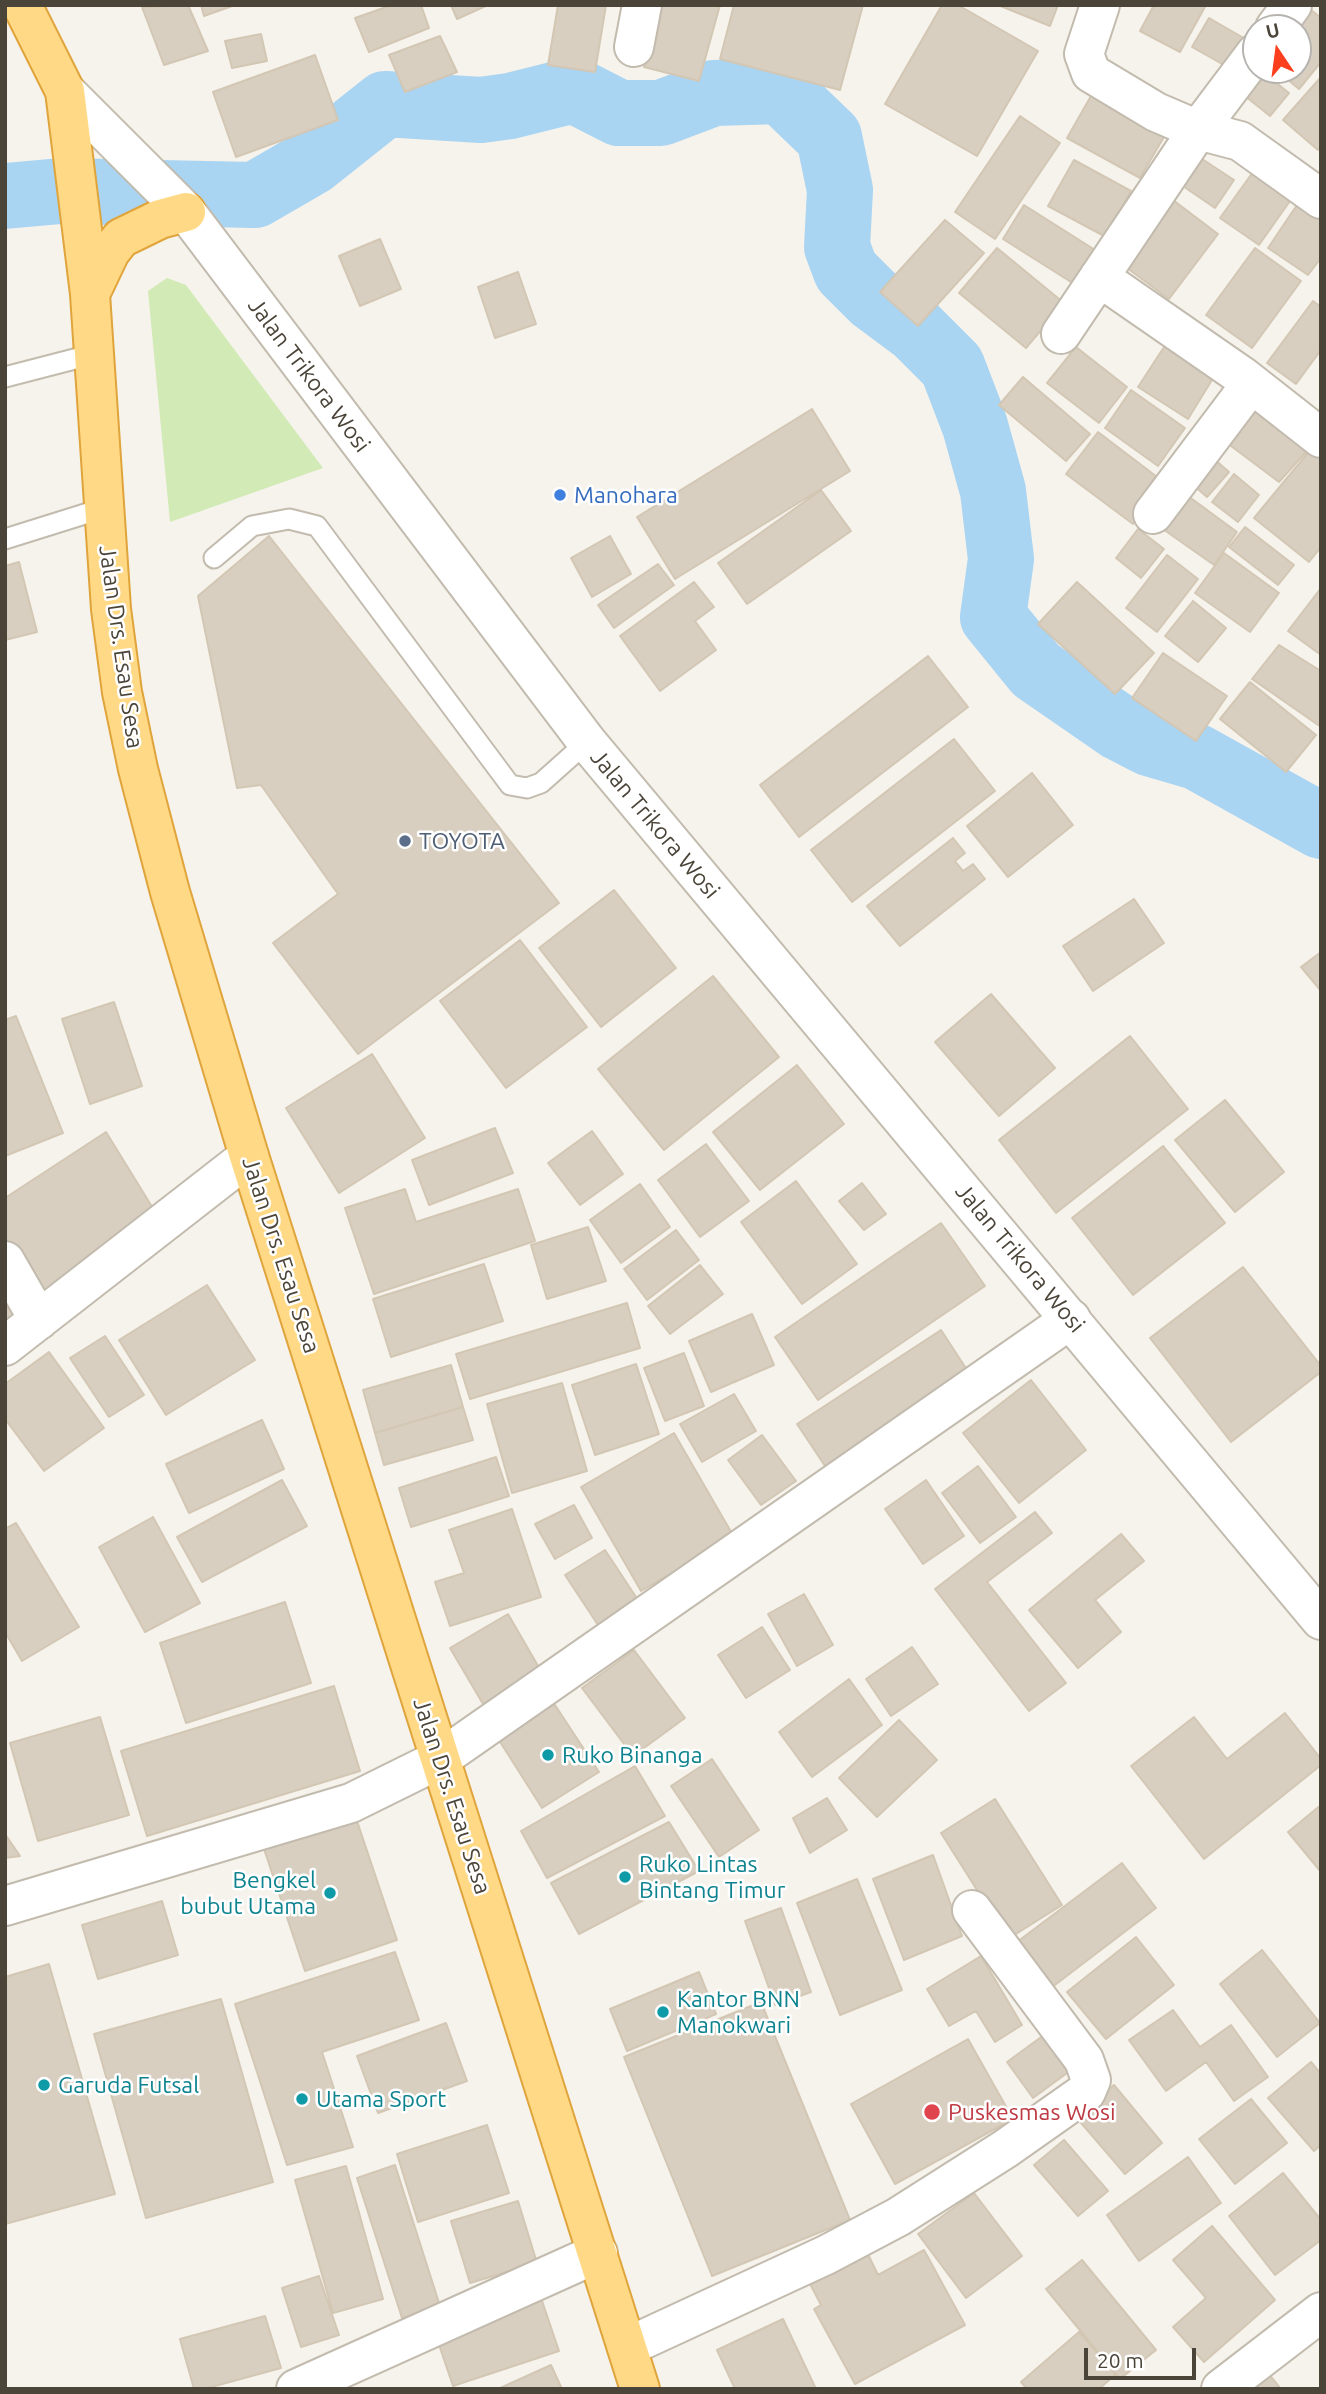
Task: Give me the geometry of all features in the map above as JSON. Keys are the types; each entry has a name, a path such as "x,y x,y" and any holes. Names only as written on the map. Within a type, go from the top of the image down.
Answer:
{"highway":[{"name":"Jalan Trikora Wosi","path":"22,5 65,91"},
{"name":"Jalan Drs. Esau Sesa","path":"65,91 90,294 111,609 122,692 138,769 170,892 249,1156 640,2389"},
{"path":"90,294 110,252 121,238 160,219 186,212"}],"street":[{"path":"634,47 642,5"},
{"path":"1100,5 1084,54 1091,73 1156,112 1198,130 1240,141 1321,200"},
{"path":"1061,334 1198,130 1242,72"},
{"name":"Jalan Trikora Wosi","path":"65,91 186,212 587,742 1321,1620"},
{"path":"1099,277 1251,384 1321,438"},
{"path":"1153,514 1251,384"},
{"path":"5,1346 249,1156"},
{"path":"5,1261 39,1320"},
{"path":"5,1906 351,1803 440,1759 1072,1320"},
{"path":"627,2347 826,2255 898,2217 1005,2149 1086,2092 1091,2080 1084,2060 972,1910"},
{"path":"296,2389 598,2253"},
{"path":"1221,2389 1321,2312"}],"lane":[{"path":"5,377 94,354"},
{"path":"5,539 104,508"},
{"path":"214,558 252,526 289,519 317,526 510,785 527,788 541,783 587,742"}],"green space":[{"path":"167,278 186,285 323,468 170,522 148,291"}],"building":[{"path":"188,5 208,51 164,65 142,7"},
{"path":"201,5 235,5 204,16"},
{"path":"392,5 421,5 429,28 369,52 355,18"},
{"path":"451,5 488,5 457,19"},
{"path":"558,5 606,5 595,72 548,65"},
{"path":"660,5 720,5 699,81 644,67"},
{"path":"734,5 863,5 840,90 720,59"},
{"path":"942,5 958,5 1038,51 977,156 885,104"},
{"path":"998,5 1058,5 1050,26"},
{"path":"1154,5 1206,5 1180,52 1140,31"},
{"path":"1305,5 1321,18 1321,62 1312,73 1312,14 1302,14"},
{"path":"1209,18 1242,37 1242,49 1231,69 1192,47"},
{"path":"261,34 267,61 232,68 225,41"},
{"path":"440,36 457,72 405,92 389,55"},
{"path":"315,55 338,120 236,157 213,92"},
{"path":"1321,77 1321,146 1318,150 1283,120"},
{"path":"1242,83 1278,84 1289,93 1270,116 1235,88"},
{"path":"1095,89 1168,130 1140,178 1067,138"},
{"path":"1020,116 1060,143 995,239 955,212"},
{"path":"1190,151 1234,180 1215,208 1171,178"},
{"path":"1074,160 1131,191 1106,237 1048,206"},
{"path":"1258,165 1297,191 1259,245 1220,218"},
{"path":"1303,196 1321,208 1321,258 1308,275 1268,248"},
{"path":"1173,200 1218,234 1169,299 1123,265"},
{"path":"1024,205 1103,255 1082,289 1003,239"},
{"path":"945,220 984,253 918,326 880,292"},
{"path":"380,239 401,289 360,306 339,256"},
{"path":"997,248 1064,303 1026,348 959,293"},
{"path":"1255,248 1301,281 1252,348 1206,315"},
{"path":"518,272 536,324 495,338 478,287"},
{"path":"1313,301 1321,307 1321,350 1296,384 1267,363"},
{"path":"1166,344 1215,375 1188,419 1138,387"},
{"path":"1076,347 1127,387 1099,423 1047,383"},
{"path":"1023,377 1090,434 1066,461 999,405"},
{"path":"1131,390 1185,428 1158,466 1105,428"},
{"path":"1252,396 1313,444 1279,482 1219,437"},
{"path":"812,409 850,471 675,579 637,517"},
{"path":"1098,432 1165,483 1133,524 1066,474"},
{"path":"1311,449 1321,457 1321,547 1309,562 1254,518"},
{"path":"1206,452 1229,472 1207,497 1184,477"},
{"path":"1234,474 1259,495 1238,522 1212,502"},
{"path":"821,490 851,531 747,604 718,563"},
{"path":"1184,493 1237,532 1214,565 1160,527"},
{"path":"1245,527 1294,565 1278,585 1229,547"},
{"path":"1138,529 1164,549 1141,578 1116,558"},
{"name":"TOYOTA","path":"269,536 559,903 358,1054 273,943 338,894 261,785 237,788 198,596"},
{"path":"610,536 631,574 592,597 571,558"},
{"path":"1224,553 1279,593 1250,632 1195,593"},
{"path":"1167,555 1198,579 1157,632 1126,608"},
{"path":"19,562 37,632 5,640 5,566"},
{"path":"658,564 674,585 614,628 598,605"},
{"path":"694,582 714,607 695,621 716,650 660,691 620,636"},
{"path":"1077,582 1154,653 1115,694 1038,624"},
{"path":"1321,588 1321,655 1288,631"},
{"path":"1193,601 1226,628 1198,662 1165,636"},
{"path":"1279,645 1321,671 1321,727 1252,679"},
{"path":"1163,653 1227,696 1196,741 1132,698"},
{"path":"928,656 968,707 799,837 760,785"},
{"path":"1250,682 1316,735 1286,772 1220,719"},
{"path":"954,739 995,791 852,902 811,850"},
{"path":"1032,773 1073,825 1008,877 967,826"},
{"path":"953,838 965,853 955,861 963,871 973,864 985,879 900,946 867,906"},
{"path":"614,890 676,968 601,1027 539,948"},
{"path":"1134,899 1164,943 1093,991 1063,946"},
{"path":"520,940 587,1027 506,1088 440,1001"},
{"path":"1321,952 1321,991 1301,967"},
{"path":"713,976 779,1057 664,1150 598,1069"},
{"path":"991,994 1055,1068 999,1116 935,1042"},
{"path":"114,1002 142,1086 90,1104 62,1019"},
{"path":"16,1016 63,1133 5,1156 5,1020"},
{"path":"1130,1036 1188,1109 1056,1213 999,1140"},
{"path":"372,1054 425,1138 339,1193 286,1108"},
{"path":"797,1065 844,1124 760,1190 713,1132"},
{"path":"1225,1100 1284,1172 1235,1212 1175,1140"},
{"path":"495,1128 513,1173 429,1205 412,1160"},
{"path":"592,1131 623,1174 580,1205 548,1163"},
{"path":"106,1132 154,1210 40,1300 5,1248 5,1198"},
{"path":"706,1144 749,1201 700,1237 658,1180"},
{"path":"1163,1146 1225,1223 1133,1295 1072,1218"},
{"path":"796,1181 857,1264 802,1304 741,1222"},
{"path":"862,1183 886,1214 864,1230 839,1201"},
{"path":"640,1184 670,1227 621,1263 590,1220"},
{"path":"405,1189 416,1222 518,1189 535,1241 374,1294 345,1208"},
{"path":"941,1223 985,1286 818,1400 775,1337"},
{"path":"588,1227 606,1281 547,1299 531,1245"},
{"path":"676,1230 699,1260 647,1300 624,1269"},
{"path":"484,1264 503,1321 391,1357 373,1299"},
{"path":"700,1265 723,1294 670,1334 648,1306"},
{"path":"1243,1267 1321,1366 1321,1372 1231,1442 1150,1338"},
{"path":"207,1285 255,1360 166,1415 119,1340"},
{"path":"5,1295 20,1318 5,1327"},
{"path":"627,1303 640,1348 470,1399 456,1354"},
{"path":"752,1314 774,1365 711,1392 689,1341"},
{"path":"941,1330 971,1376 827,1469 797,1424"},
{"path":"105,1336 144,1395 109,1417 70,1358"},
{"path":"49,1352 104,1428 44,1471 5,1419 5,1384"},
{"path":"684,1353 704,1406 665,1421 644,1368"},
{"path":"636,1364 659,1434 595,1455 572,1385"},
{"path":"451,1365 463,1407 375,1433 363,1390"},
{"path":"1031,1380 1086,1450 1019,1503 963,1433"},
{"path":"562,1383 587,1471 512,1493 487,1404"},
{"path":"734,1394 756,1431 702,1462 680,1424"},
{"path":"463,1407 473,1440 384,1465 375,1433"},
{"path":"262,1420 284,1469 189,1513 166,1464"},
{"path":"674,1433 734,1537 641,1591 581,1487"},
{"path":"762,1435 796,1481 761,1505 728,1460"},
{"path":"496,1457 509,1496 411,1527 399,1488"},
{"path":"978,1466 1016,1517 980,1543 942,1493"},
{"path":"282,1480 307,1526 202,1582 177,1537"},
{"path":"926,1480 964,1536 923,1564 885,1509"},
{"path":"574,1505 592,1538 555,1559 535,1524"},
{"path":"512,1509 541,1597 450,1626 435,1582 464,1573 449,1530"},
{"path":"1035,1512 1052,1533 987,1582 1066,1683 1029,1711 935,1589"},
{"path":"153,1517 200,1603 145,1632 99,1547"},
{"path":"16,1523 79,1627 22,1661 5,1632 5,1529"},
{"path":"1121,1534 1144,1561 1095,1600 1121,1632 1078,1668 1029,1610"},
{"path":"605,1550 638,1600 598,1625 565,1575"},
{"path":"804,1594 833,1645 797,1666 768,1614"},
{"path":"285,1602 311,1683 186,1723 160,1643"},
{"path":"508,1614 541,1671 483,1704 450,1648"},
{"path":"762,1627 790,1670 746,1698 718,1655"},
{"path":"912,1647 938,1684 891,1716 866,1679"},
{"path":"634,1650 685,1718 633,1756 582,1688"},
{"path":"849,1679 882,1725 812,1777 779,1732"},
{"path":"334,1686 360,1771 147,1836 121,1751"},
{"name":"Ruko Binanga","path":"553,1702 599,1772 542,1808 497,1737"},
{"path":"1285,1713 1321,1759 1321,1765 1204,1859 1131,1766 1194,1717 1227,1759"},
{"path":"100,1717 129,1815 38,1841 10,1743"},
{"path":"899,1720 937,1760 877,1817 839,1778"},
{"path":"712,1759 759,1830 719,1857 671,1786"},
{"path":"635,1766 665,1816 547,1878 521,1831"},
{"path":"827,1798 847,1830 810,1853 793,1818"},
{"path":"995,1799 1062,1905 1008,1939 941,1833"},
{"path":"1321,1805 1321,1872 1288,1832"},
{"name":"Bengkel bubut Utama","path":"355,1815 397,1940 305,1971 263,1846"},
{"name":"Ruko Lintas Bintang Timur","path":"669,1822 699,1871 579,1934 551,1883"},
{"path":"5,1834 20,1856 5,1858"},
{"path":"933,1855 962,1936 904,1960 873,1879"},
{"path":"1122,1863 1156,1908 1047,1991 1013,1945"},
{"path":"857,1879 902,1990 840,2015 797,1903"},
{"path":"162,1901 178,1955 98,1979 82,1925"},
{"path":"781,1908 811,1992 775,2005 745,1921"},
{"path":"1136,1937 1174,1985 1106,2039 1067,1992"},
{"path":"1262,1950 1320,2023 1277,2057 1220,1984"},
{"name":"Utama Sport","path":"395,1952 419,2020 322,2052 353,2147 287,2165 235,2004"},
{"path":"981,1956 1022,2025 995,2042 976,2011 949,2026 927,1989"},
{"name":"Garuda Futsal","path":"49,1964 115,2194 5,2224 5,1977"},
{"name":"Kantor BNN Manokwari","path":"699,1972 716,2014 627,2051 610,2009"},
{"path":"221,1999 273,2182 146,2218 94,2034"},
{"path":"761,2002 850,2220 712,2276 624,2057"},
{"path":"1173,2010 1200,2047 1231,2025 1268,2077 1234,2101 1206,2062 1166,2091 1129,2040"},
{"path":"446,2023 467,2081 378,2113 357,2056"},
{"path":"1048,2032 1074,2068 1033,2098 1007,2062"},
{"name":"Puskesmas Wosi","path":"968,2039 1013,2119 895,2184 851,2104"},
{"path":"1311,2062 1321,2074 1321,2145 1314,2151 1268,2098"},
{"path":"1114,2085 1162,2143 1125,2174 1076,2117"},
{"path":"1251,2099 1287,2143 1235,2184 1199,2139"},
{"path":"487,2125 509,2193 418,2222 397,2154"},
{"path":"1064,2140 1108,2191 1078,2216 1034,2165"},
{"path":"1188,2157 1221,2203 1139,2261 1107,2215"},
{"path":"395,2165 440,2306 402,2318 357,2178"},
{"path":"346,2166 383,2299 333,2313 295,2180"},
{"path":"1283,2173 1321,2220 1321,2240 1275,2275 1229,2216"},
{"path":"974,2193 1022,2256 966,2298 918,2234"},
{"path":"518,2201 537,2263 470,2283 451,2221"},
{"path":"1212,2226 1275,2300 1204,2362 1173,2327 1206,2298 1173,2260"},
{"path":"865,2248 878,2275 924,2250 965,2325 855,2384 814,2309 821,2305 806,2276"},
{"path":"1082,2260 1156,2350 1120,2379 1046,2289"},
{"path":"319,2276 339,2335 301,2347 282,2288"},
{"path":"538,2289 559,2351 453,2386 432,2324"},
{"path":"265,2316 281,2368 204,2389 194,2389 180,2339"},
{"path":"783,2319 816,2389 735,2389 717,2350"},
{"path":"1079,2332 1116,2374 1099,2389 1027,2389 1021,2382"},
{"path":"551,2365 562,2389 498,2389"},
{"path":"1265,2369 1281,2389 1240,2389"}],"waterway":[{"path":"5,196 61,191 255,195 312,162 385,104 481,110 510,106 574,90 619,113 661,113 714,93 781,91 829,137 840,190 837,247 846,271 873,298 916,330 952,366 975,426 993,491 1001,559 993,617 1036,670 1120,728 1149,743 1197,757 1321,826"}],"place":[{"name":"Manohara","path":"560,495"},
{"name":"TOYOTA","path":"405,841"},
{"name":"Ruko Binanga","path":"548,1755"},
{"name":"Ruko Lintas Bintang Timur","path":"625,1877"},
{"name":"Bengkel bubut Utama","path":"330,1893"},
{"name":"Kantor BNN Manokwari","path":"663,2012"},
{"name":"Garuda Futsal","path":"44,2085"},
{"name":"Utama Sport","path":"302,2099"},
{"name":"Puskesmas Wosi","path":"932,2112"}]}
